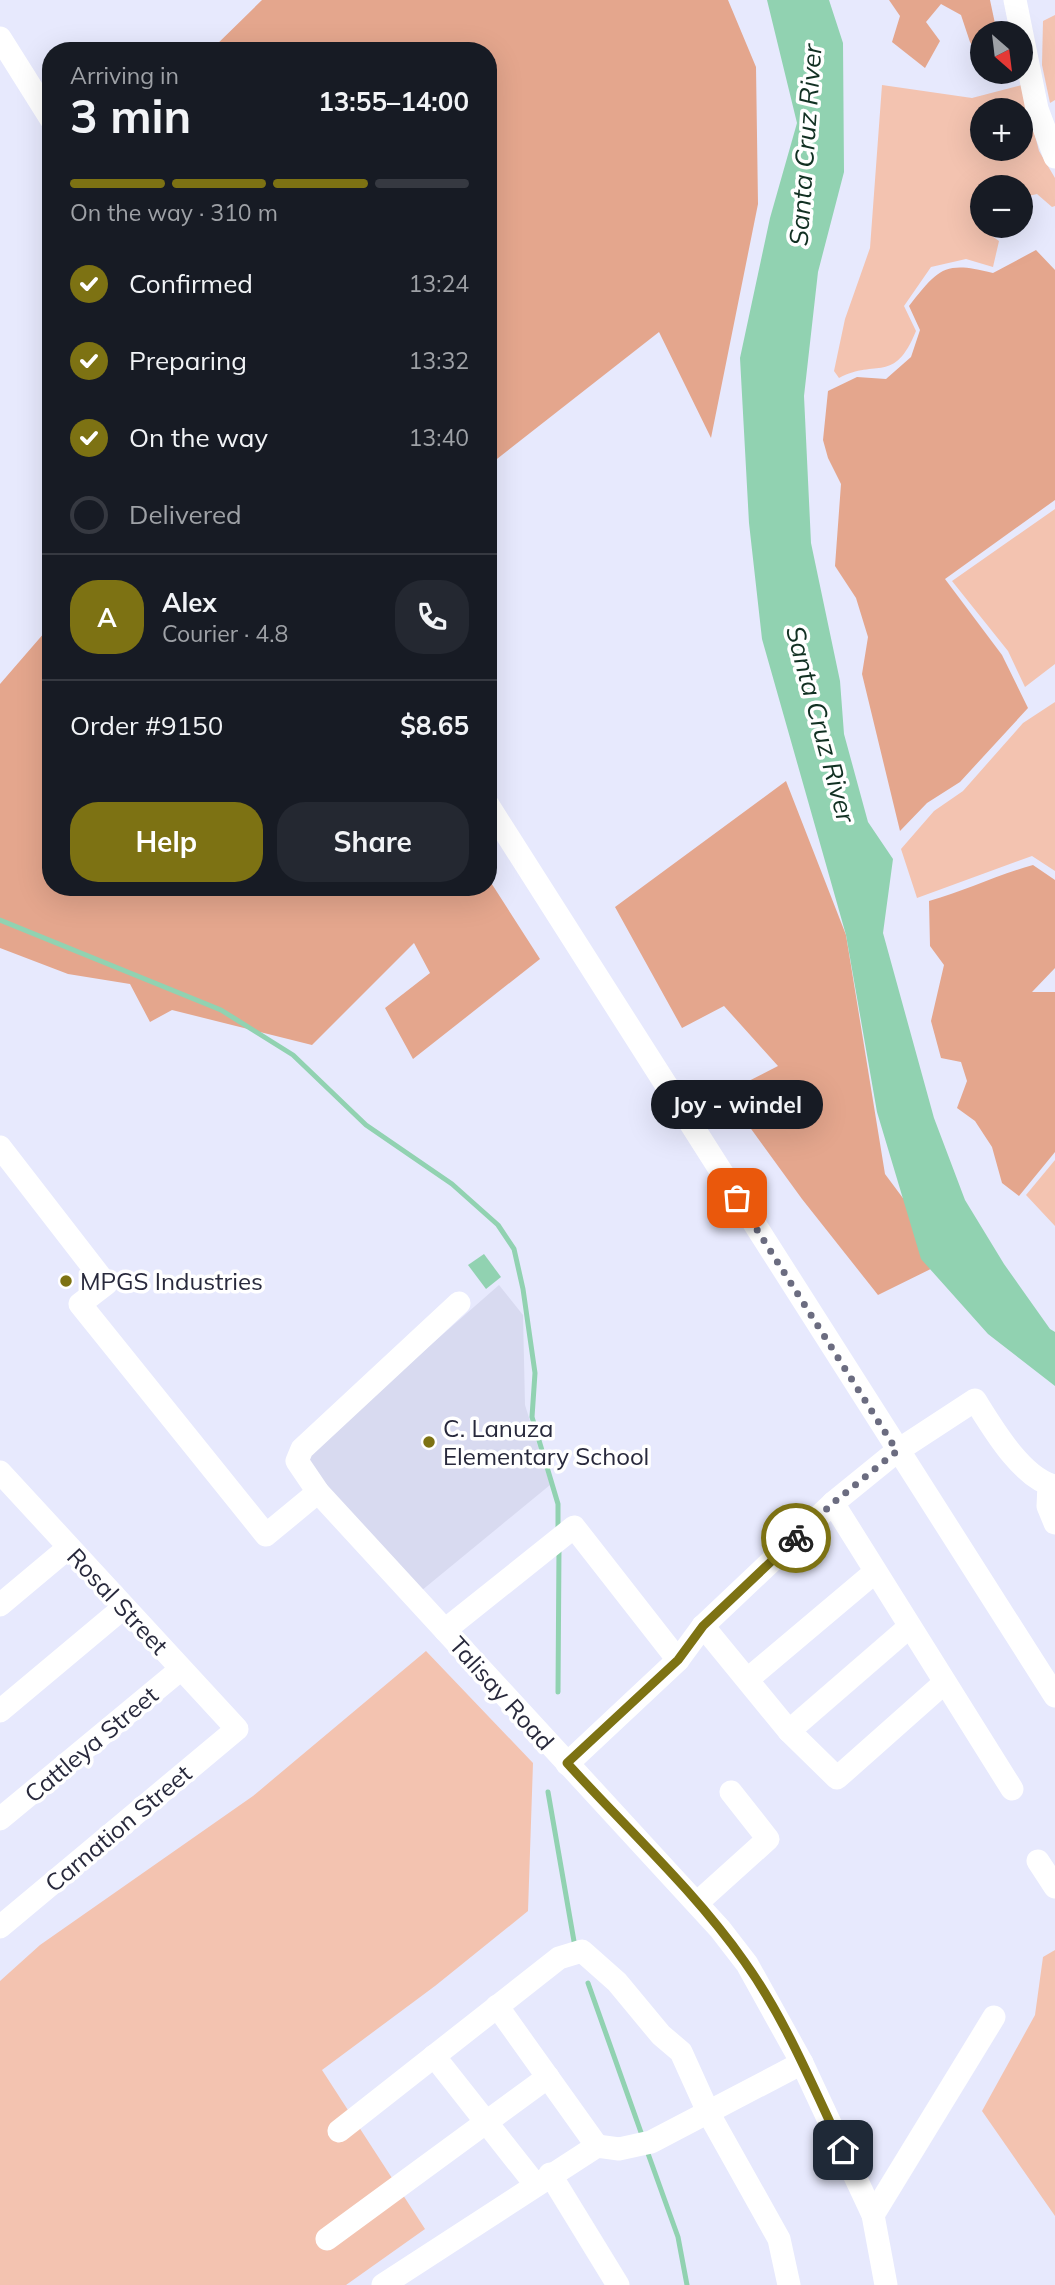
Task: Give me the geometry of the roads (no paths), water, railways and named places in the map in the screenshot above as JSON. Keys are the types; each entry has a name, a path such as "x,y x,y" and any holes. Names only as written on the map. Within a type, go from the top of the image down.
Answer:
{"street":[{"path":"1015,0 1037,109 1055,157"},
{"path":"0,38 42,105"},
{"path":"497,819 1055,1696"},
{"path":"0,1147 106,1284 80,1304 266,1535 318,1492"},
{"name":"Talisay Road","path":"459,1303 302,1449 297,1461 318,1492 697,1903 747,1964 802,2063 873,2215 886,2285"},
{"path":"567,1763 678,1660 703,1626 833,1503 897,1451 975,1400 1013,1455 1052,1485 1048,1506 1055,1522"},
{"name":"Rosal Street","path":"5,1488 68,1548 237,1729"},
{"path":"833,1503 943,1684 1012,1789"},
{"path":"445,1630 574,1527 678,1660"},
{"path":"0,1605 68,1548"},
{"path":"748,1679 875,1572"},
{"path":"0,1711 123,1608"},
{"path":"703,1626 789,1731 837,1778 943,1684"},
{"path":"789,1731 908,1628"},
{"name":"Cattleya Street","path":"0,1819 181,1669"},
{"name":"Carnation Street","path":"0,1927 237,1729"},
{"path":"697,1903 768,1839 731,1792"},
{"path":"1038,1861 1055,1887"},
{"path":"339,2131 559,1958 582,1951 617,1982 661,2035 681,2052 709,2114 779,2238 789,2285"},
{"path":"498,2006 597,2146"},
{"path":"873,2215 993,2017"},
{"path":"434,2056 485,2120 543,2179 618,2285"},
{"path":"383,2285 597,2146 644,2144 709,2114 802,2063"},
{"path":"327,2239 485,2120 548,2077"}],"water":[{"name":"Santa Cruz River","path":"767,0 829,0 843,43 844,172 818,272 804,396 811,543 840,681 844,734 868,822 893,859 883,933 934,1118 965,1200 1004,1264 1050,1329 1055,1332 1055,1386 988,1334 921,1259 877,1112 846,935 762,639 749,523 740,358 770,218 797,123"},
{"path":"484,1254 501,1277 486,1289 468,1265"}],"waterway":[{"path":"0,920 221,1010 293,1055 366,1125 452,1184 498,1225 514,1249 523,1289 535,1373 532,1417 558,1504 558,1530"},
{"path":"558,1692 559,1547"},
{"path":"548,1792 575,1947"},
{"path":"588,1983 643,2138"},
{"path":"646,2148 678,2237 687,2285"}],"place":[{"name":"Joy - windel","path":"737,1198"},
{"name":"MPGS Industries","path":"66,1281"},
{"name":"C. Lanuza Elementary School","path":"429,1442"}]}
